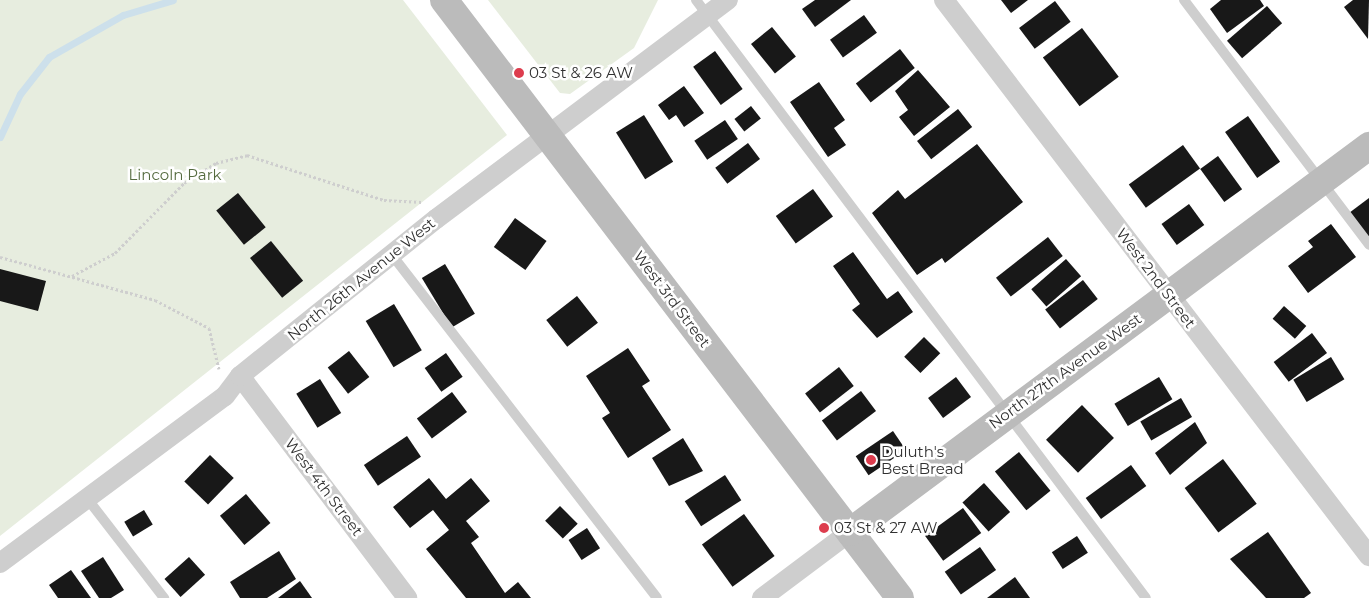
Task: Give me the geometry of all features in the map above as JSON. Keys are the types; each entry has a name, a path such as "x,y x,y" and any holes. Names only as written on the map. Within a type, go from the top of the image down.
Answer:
{"main road":[{"name":"West 3rd Street","path":"444,0 900,598"},
{"name":"North 27th Avenue West","path":"850,532 1006,414 1322,183 1369,146"}],"street":[{"name":"North 26th Avenue West","path":"0,563 86,497 225,396 240,376 546,135 701,7 728,0"},
{"name":"West 2nd Street","path":"944,0 1369,556"},
{"name":"West 4th Street","path":"240,376 407,598"},
{"name":"North 27th Avenue West","path":"762,598 850,532"}],"lane":[{"path":"1184,0 1369,245"},
{"path":"701,7 1146,598"},
{"path":"392,255 657,598"},
{"path":"86,497 164,598"}],"path":[{"path":"72,276 115,253 184,183 216,163 247,156 384,200 430,202"},
{"path":"0,257 155,300 209,328 225,396"}],"green space":[{"name":"Lincoln Park","path":"0,0 403,0 507,135 0,536"},
{"path":"488,0 658,0 634,48 570,94 560,93"}],"building":[{"path":"815,0 851,0 815,27 802,9"},
{"path":"1001,0 1028,0 1011,13"},
{"path":"1221,0 1260,0 1264,6 1227,33 1210,9"},
{"path":"1353,0 1369,0 1368,39 1344,7"},
{"path":"1055,1 1071,22 1035,49 1019,28"},
{"path":"1267,6 1282,23 1242,58 1227,41"},
{"path":"864,15 877,33 843,57 830,40"},
{"path":"772,27 796,57 775,74 751,44"},
{"path":"1082,28 1119,77 1080,106 1043,57"},
{"path":"900,49 915,68 871,102 856,83"},
{"path":"715,51 743,89 721,105 693,67"},
{"path":"918,70 950,107 914,136 899,117 908,110 895,91"},
{"path":"819,82 845,120 834,128 846,145 828,157 790,102"},
{"path":"684,86 704,113 684,127 676,115 669,120 658,105"},
{"path":"751,106 761,119 744,132 734,119"},
{"path":"958,109 972,127 931,159 917,141"},
{"path":"644,115 673,162 645,179 616,132"},
{"path":"1248,116 1280,162 1257,178 1225,132"},
{"path":"725,120 738,139 707,160 694,141"},
{"path":"748,143 760,159 727,184 715,168"},
{"path":"977,144 1023,202 945,263 942,258 917,275 872,213 898,190 905,199"},
{"path":"1183,145 1200,168 1146,208 1129,184"},
{"path":"1218,156 1242,189 1224,202 1200,169"},
{"path":"813,189 833,217 796,244 776,216"},
{"path":"238,193 266,227 244,245 216,211"},
{"path":"1369,198 1369,240 1349,213"},
{"path":"1189,204 1204,225 1177,245 1161,224"},
{"path":"515,218 547,241 525,270 494,247"},
{"path":"1331,224 1356,257 1308,293 1288,266 1313,247 1308,241"},
{"path":"1048,237 1063,256 1011,297 996,278"},
{"path":"271,241 303,281 282,298 250,258"},
{"path":"853,252 887,299 898,291 913,312 877,338 852,310 860,304 833,266"},
{"path":"1066,259 1081,276 1046,307 1031,289"},
{"path":"445,264 475,314 452,328 422,278"},
{"path":"0,269 46,281 38,311 0,301"},
{"path":"1083,280 1098,299 1060,328 1045,310"},
{"path":"577,296 598,323 567,347 546,320"},
{"path":"394,304 422,350 394,367 366,321"},
{"path":"1284,306 1306,326 1295,339 1273,319"},
{"path":"1312,333 1327,353 1289,382 1274,362"},
{"path":"924,337 940,353 920,373 904,357"},
{"path":"628,348 650,381 642,386 671,430 628,458 602,418 610,413 586,376"},
{"path":"349,351 369,377 348,394 328,368"},
{"path":"446,353 463,377 441,392 425,368"},
{"path":"1331,357 1344,379 1307,402 1293,380"},
{"path":"839,367 854,386 820,412 805,393"},
{"path":"956,377 971,397 943,418 928,398"},
{"path":"1159,377 1172,399 1128,426 1114,404"},
{"path":"320,379 341,413 317,428 296,394"},
{"path":"861,391 876,411 837,440 822,420"},
{"path":"452,392 467,412 432,438 417,418"},
{"path":"1181,398 1192,417 1151,441 1140,422"},
{"path":"1082,405 1114,438 1078,473 1046,440"},
{"path":"1195,422 1207,443 1170,475 1155,453"},
{"path":"893,431 906,450 869,475 856,456"},
{"path":"407,436 421,457 378,486 364,465"},
{"path":"683,438 703,471 669,486 652,458"},
{"path":"1019,452 1050,491 1026,510 995,472"},
{"path":"210,455 234,478 208,505 184,482"},
{"path":"1223,459 1257,504 1218,533 1185,488"},
{"path":"1131,465 1146,486 1101,519 1086,498"},
{"path":"725,475 741,500 701,526 685,501"},
{"path":"429,478 446,499 471,478 490,501 466,521 479,537 471,543 505,593 518,582 531,598 466,598 426,549 449,530 433,510 410,528 393,507"},
{"path":"984,483 1010,512 989,531 962,502"},
{"path":"246,494 270,523 244,545 220,516"},
{"path":"560,506 578,524 563,539 545,521"},
{"path":"963,508 981,533 943,561 925,536"},
{"path":"144,510 153,525 133,536 124,522"},
{"path":"744,514 775,556 732,587 702,545"},
{"path":"587,528 600,548 582,560 569,540"},
{"path":"1268,532 1311,593 1304,598 1266,598 1230,559"},
{"path":"1077,536 1088,553 1063,569 1052,552"},
{"path":"980,547 996,570 961,595 945,572"},
{"path":"279,551 296,579 267,598 240,598 230,582"},
{"path":"103,557 124,590 111,598 99,598 81,571"},
{"path":"189,557 205,575 181,597 164,579"},
{"path":"71,570 91,598 58,598 49,585"},
{"path":"1015,577 1030,598 987,598"},
{"path":"300,581 312,598 278,598"}],"waterway":[{"path":"0,137 20,94 49,57 123,15 173,0"}],"place":[{"name":"03 St & 26 AW","path":"519,73"},
{"name":"Duluth's Best Bread","path":"871,460"},
{"name":"03 St & 27 AW","path":"824,528"}]}
